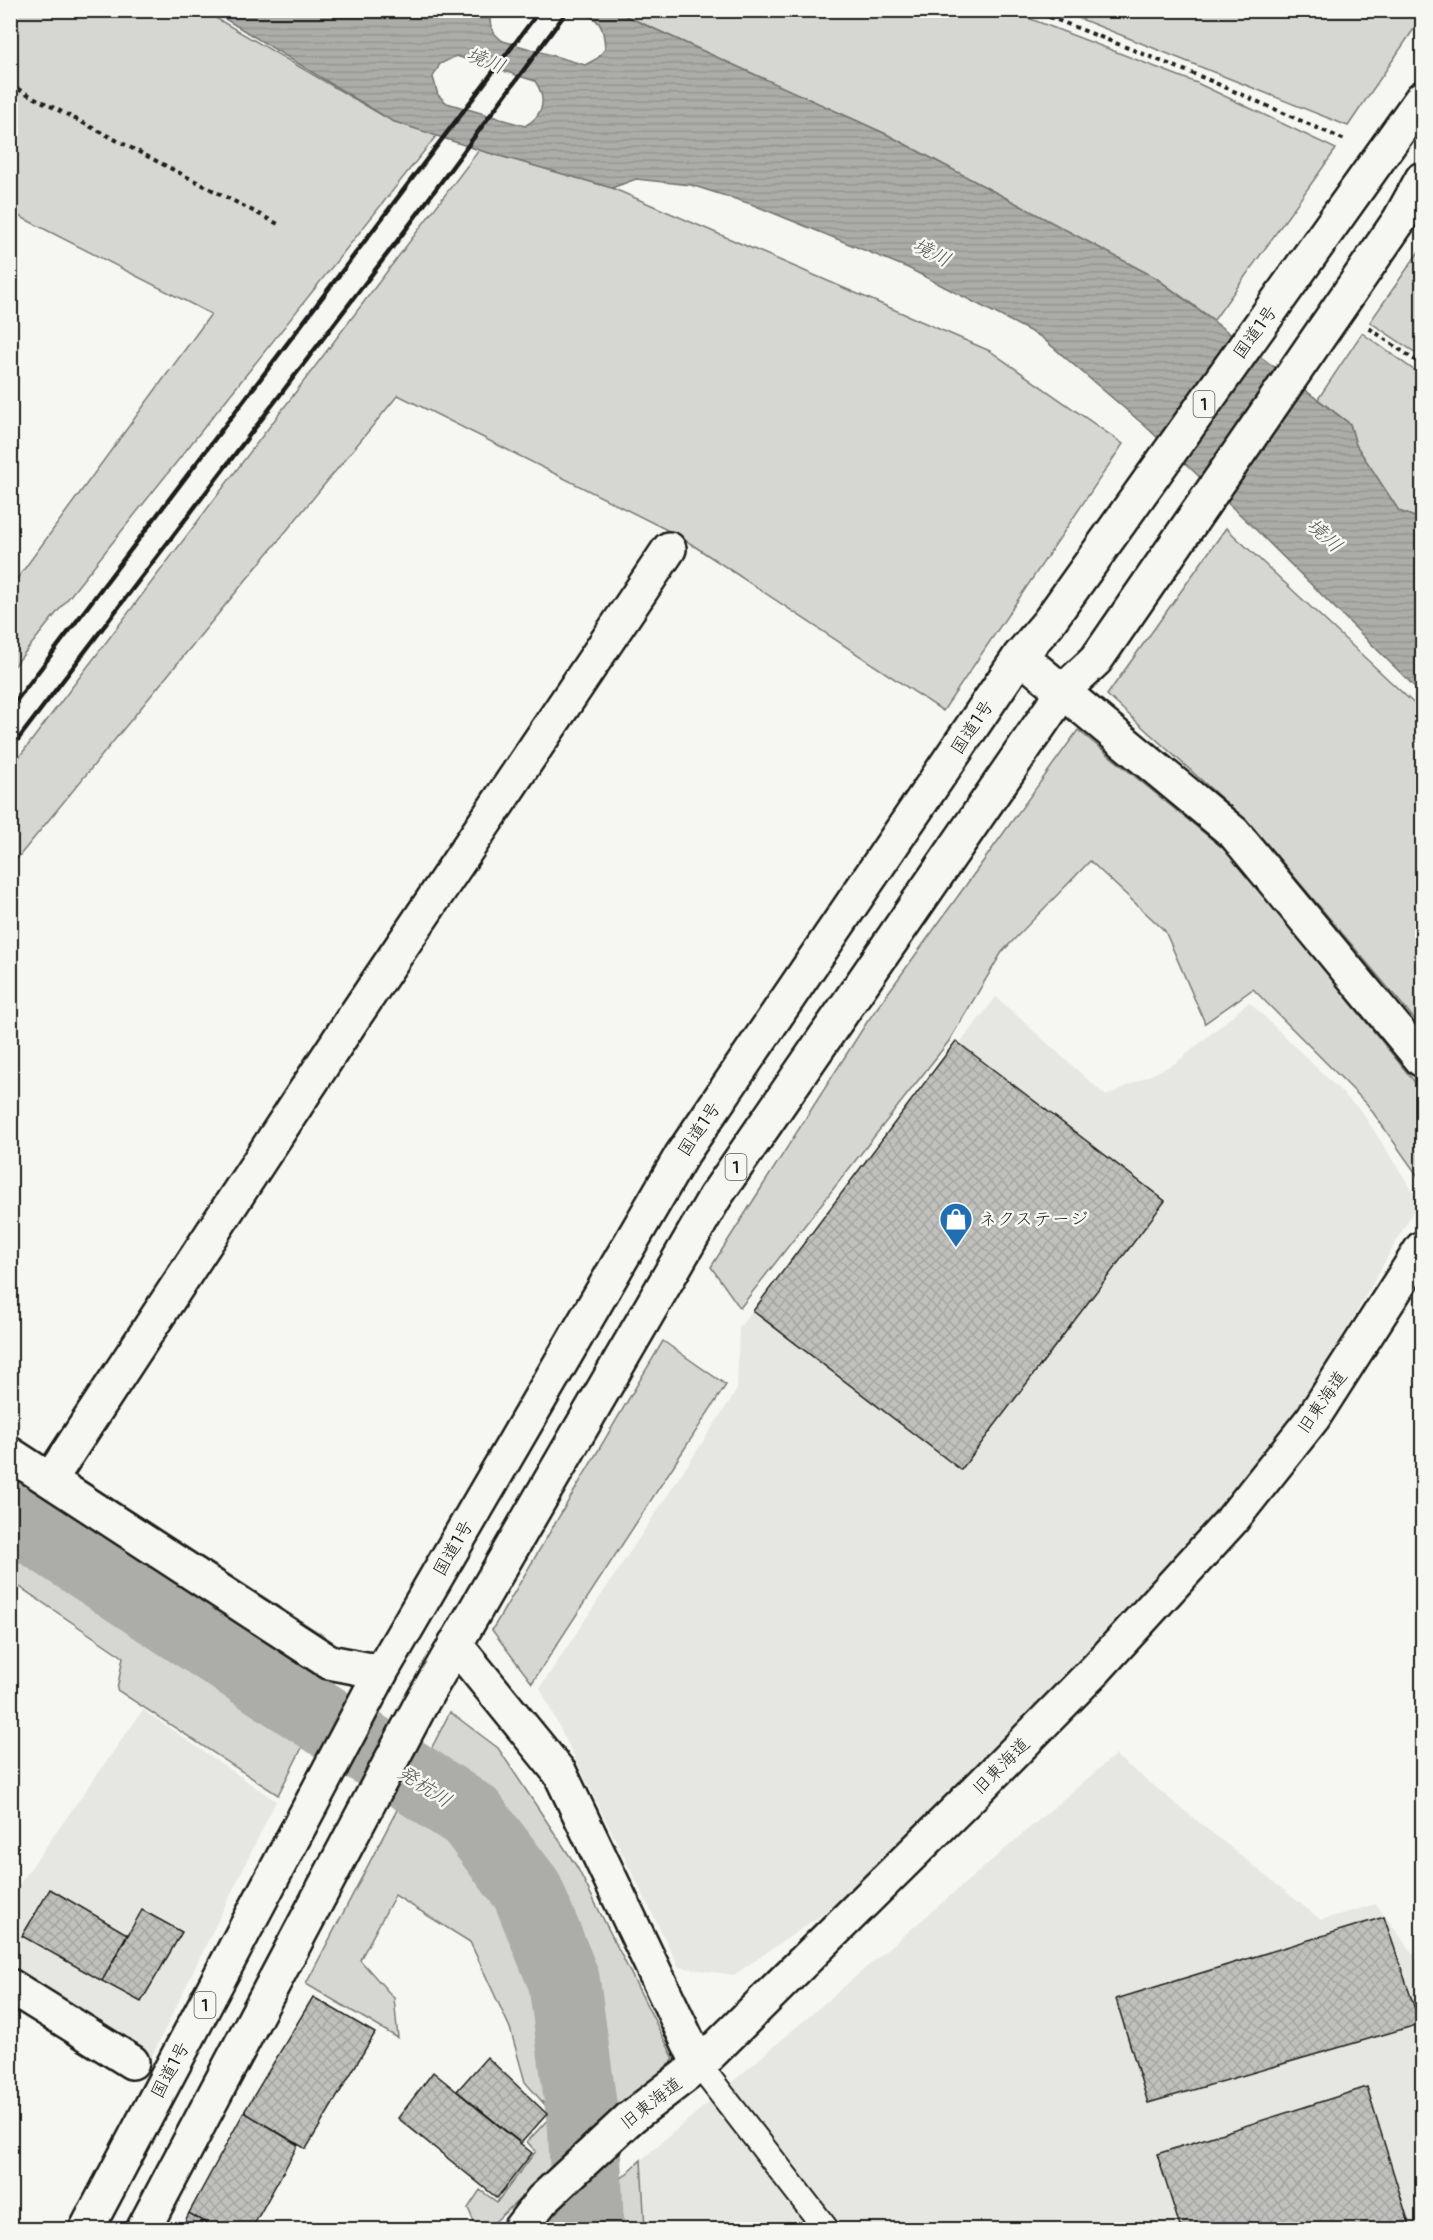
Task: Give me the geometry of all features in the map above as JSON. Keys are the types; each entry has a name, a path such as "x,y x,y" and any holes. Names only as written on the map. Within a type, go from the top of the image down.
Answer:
{"main road":[{"name":"国道1号","path":"86,2229 381,1672 681,1156 1020,656 1048,623 1422,98"},
{"name":"1","path":"143,2229 421,1704 715,1197 1064,690 1096,660 1400,219 1422,179"},
{"path":"50,1480 352,1020 669,549"},
{"path":"1020,656 1064,690 1234,833 1422,1060"},
{"name":"旧東海道","path":"519,2229 542,2200 630,2118 699,2065 1097,1668 1232,1520 1313,1418 1422,1248"},
{"path":"10,1454 329,1662 381,1672"},
{"path":"455,1644 560,1773 699,2065"},
{"path":"10,1986 132,2062"}],"lane":[{"path":"699,2065 826,2229"}],"path":[{"path":"1032,10 1204,78 1382,157"},
{"path":"10,85 278,224"},
{"path":"1369,328 1422,365"}],"shaded area":[{"path":"1422,10 1422,17 1348,126 1061,11"},
{"path":"11,11 204,11 392,121 437,135 11,670 11,587 211,314 11,212"},
{"path":"615,11 1010,11 1197,83 1336,149 1214,320 1156,278 886,134"},
{"path":"479,150 612,188 990,351 1123,444 943,711 679,536 398,395 11,866 10,769"},
{"path":"1422,247 1422,357 1370,322"},
{"path":"1362,333 1422,376 1422,520 1399,511 1356,445 1350,424 1318,399"},
{"path":"1226,528 1422,711 1422,1028 1250,824 1107,695"},
{"path":"1078,730 1231,855 1422,1091 1422,1182 1367,1104 1253,989 1205,1023 1165,931 1090,861 1002,952 949,1041 740,1308 711,1267 867,1022"},
{"path":"996,997 1106,1096 1176,1063 1249,1002 1362,1112 1419,1201 1314,1388 1164,1574 840,1902 734,1975 679,1967 540,1688 737,1390 739,1328"},
{"path":"663,1341 726,1385 532,1683 492,1630"},
{"path":"10,1436 82,1479 353,1655 323,1696 11,1486"},
{"path":"11,1535 309,1734 278,1795 117,1690 123,1657 11,1581"},
{"path":"143,1710 276,1801 151,2058 11,1964 11,1896"},
{"path":"450,1712 498,1748 577,1867 674,2059 607,2123 580,1968 539,1878 484,1805 427,1757"},
{"path":"1115,1755 1321,1920 1376,1904 1422,1966 1422,2229 645,2229 641,2160"},
{"path":"409,1787 453,1822 515,1893 549,1984 566,2112 568,2155 487,2229 477,2229 468,2208 480,2190 497,2202 536,2151 527,2142 553,2114 525,2082 510,2028 470,1942 395,1895 360,1960 394,1998 398,2038 306,1984"},
{"path":"641,2160 645,2229 611,2229 608,2191"}],"water":[{"name":"境川","path":"212,11 490,11 492,28 503,41 585,65 598,58 605,49 604,41 602,29 596,20 578,11 615,11 886,134 1156,278 1350,424 1356,445 1399,511 1422,520 1422,694 1249,523 1144,425 1041,337 908,268 751,204 691,185 636,179 612,188 479,150 392,121","holes":["456,56 535,81 541,94 542,106 536,117 525,126 447,103 438,95 433,77 440,64"]}],"building":[{"path":"956,1041 1165,1201 961,1470 753,1311"},
{"path":"50,1889 127,1934 102,1981 22,1936"},
{"path":"142,1910 182,1932 141,2002 102,1981"},
{"path":"1384,1917 1420,2024 1148,2103 1116,1999"},
{"path":"313,1997 375,2033 306,2149 244,2112"},
{"path":"487,2057 547,2114 521,2143 457,2091"},
{"path":"433,2072 532,2153 497,2198 398,2118"},
{"path":"1367,2087 1411,2230 1181,2230 1157,2154"},
{"path":"244,2112 298,2145 251,2230 217,2230 189,2213"},
{"path":"189,2213 217,2230 181,2230"}],"waterway":[{"name":"発杭川","path":"10,1513 471,1816 527,1890 564,1981 584,2129 588,2230"}],"railway":[{"path":"10,709 540,10"},
{"path":"10,750 407,228 568,10"}],"place":[{"name":"ネクステージ","path":"956,1248"}]}
